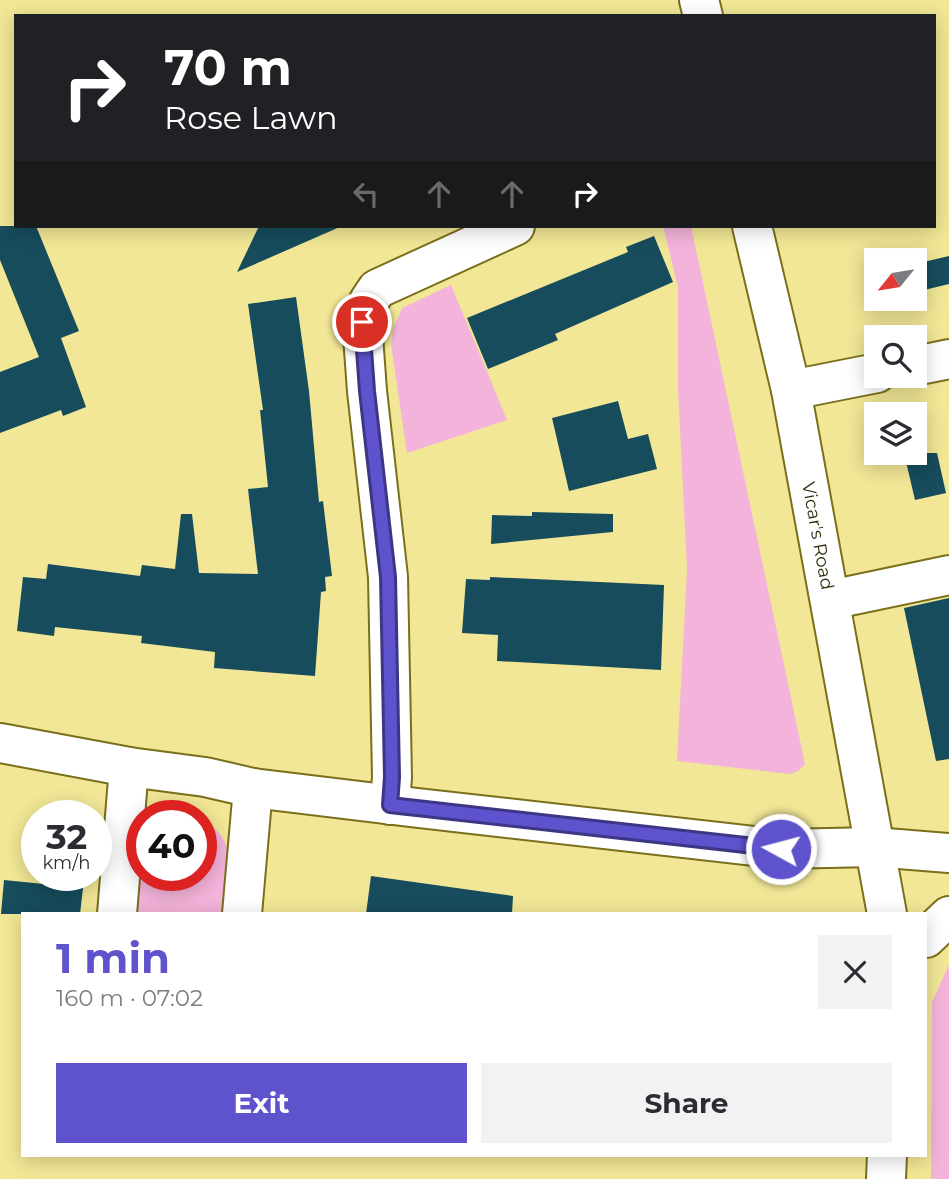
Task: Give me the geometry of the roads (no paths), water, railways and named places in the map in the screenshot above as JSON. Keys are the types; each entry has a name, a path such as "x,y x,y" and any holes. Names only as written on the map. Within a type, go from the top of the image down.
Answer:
{"street":[{"path":"390,805 392,777 388,577 362,322 369,301 377,289 511,228"},
{"name":"Vicar's Road","path":"752,228 791,390 887,912"},
{"path":"927,364 949,359"},
{"path":"791,390 864,376"},
{"path":"830,600 949,575"},
{"path":"0,743 129,767 205,777 253,788 390,805 781,849 874,848 949,853"},
{"path":"117,912 129,767"},
{"path":"242,912 253,788"},
{"path":"927,937 949,916"},
{"path":"886,1179 887,1157"}]}
